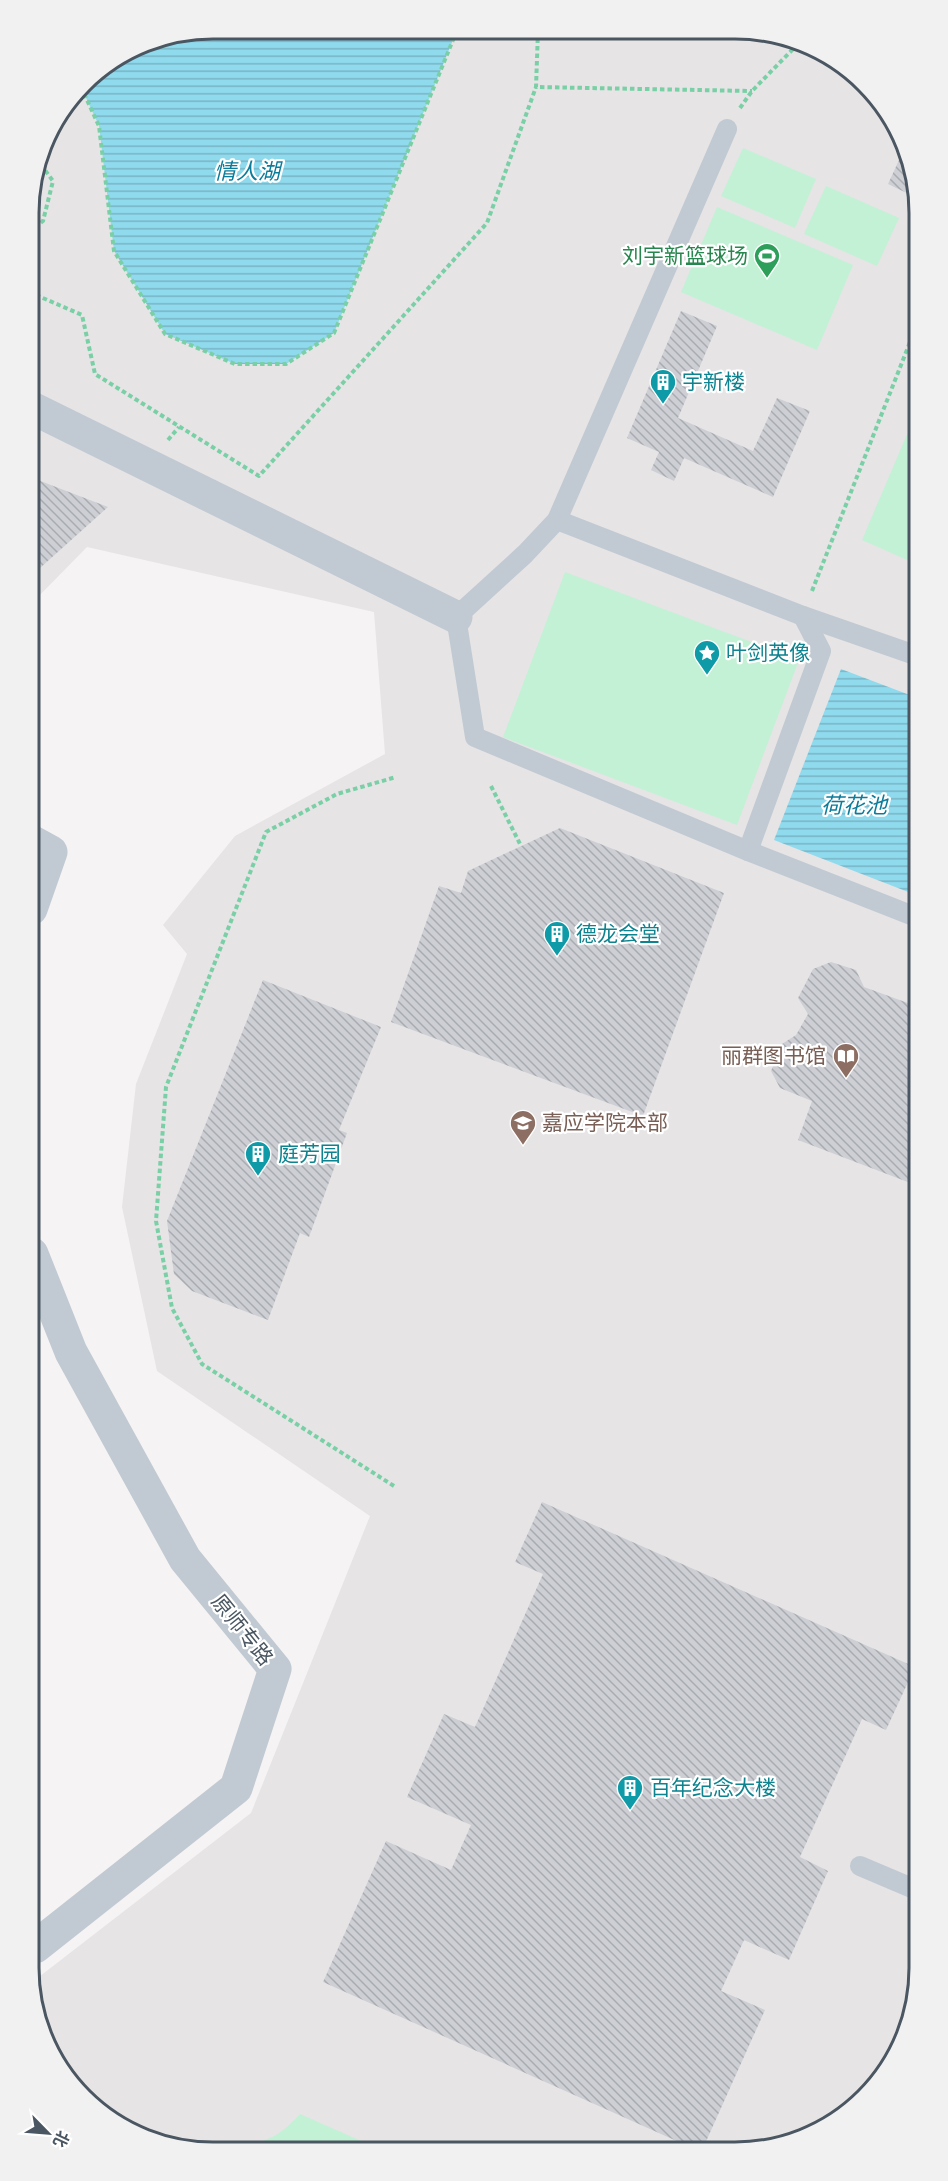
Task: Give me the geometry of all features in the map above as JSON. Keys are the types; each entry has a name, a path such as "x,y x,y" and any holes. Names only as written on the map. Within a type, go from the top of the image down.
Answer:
{"street":[{"path":"39,411 456,617"},
{"path":"39,845 51,852 39,886"},
{"name":"原师专路","path":"39,1272 71,1352 185,1559 275,1669 236,1788 39,1944"}],"lane":[{"path":"727,129 556,520 525,554 456,617 475,737 748,851 909,914"},
{"path":"556,520 803,616 909,653"},
{"path":"748,851 821,651 803,616"},
{"path":"860,1866 909,1887"}],"path":[{"path":"85,95 99,126 114,251 165,334 235,364 286,364 334,333 453,39"},
{"path":"39,296 82,315 95,374 259,476 487,223 537,87 538,39"},
{"path":"727,129 752,91 793,49"},
{"path":"537,87 752,91"},
{"path":"39,224 43,221 53,181 45,170"},
{"path":"803,616 909,345"},
{"path":"394,1486 202,1364 172,1308 156,1221 166,1087 266,832 337,794 396,777"},
{"path":"491,786 521,846"}],"shaded area":[{"name":"嘉应学院本部","path":"202,39 746,39 791,48 822,62 858,90 886,126 903,168 908,190 909,213 909,1979 903,2013 886,2055 858,2091 832,2113 812,2124 780,2136 758,2141 735,2142 190,2141 157,2133 126,2119 107,2106 75,2074 52,2035 40,1991 39,1977 251,1813 370,1516 157,1371 122,1207 136,1084 187,954 163,925 235,836 385,754 374,612 87,547 39,596 39,202 42,179 52,146 68,116 98,82 126,62 157,48"}],"green space":[{"path":"743,148 816,179 795,228 721,196"},
{"path":"826,186 899,218 877,266 804,234"},
{"name":"刘宇新篮球场","path":"717,207 853,265 817,350 681,292"},
{"path":"909,430 909,561 862,540"},
{"path":"565,572 799,660 737,825 503,737"},
{"path":"300,2114 363,2142 258,2142 285,2129"}],"water":[{"name":"情人湖","path":"202,39 453,39 334,333 286,364 235,364 165,334 114,251 99,126 85,95 98,82 126,62 146,52 179,42"},
{"name":"荷花池","path":"841,669 909,695 909,892 774,840"}],"building":[{"path":"900,158 908,194 888,184"},
{"name":"宇新楼","path":"681,311 717,326 678,418 753,451 777,398 810,411 773,497 684,458 674,481 651,470 659,452 627,438"},
{"path":"39,480 108,507 39,569"},
{"name":"德龙会堂","path":"560,828 724,893 643,1116 391,1022 439,886 461,893 468,871"},
{"name":"丽群图书馆","path":"831,962 856,970 864,987 909,1003 909,1182 798,1140 812,1101 780,1088 771,1071 782,1044 796,1035 808,1014 798,998 813,969"},
{"name":"庭芳园","path":"263,980 381,1027 339,1130 347,1133 309,1237 300,1233 268,1320 192,1291 174,1274 167,1221"},
{"name":"百年纪念大楼","path":"542,1502 909,1664 909,1680 886,1730 862,1719 800,1857 828,1871 789,1960 744,1940 721,1991 765,2010 706,2142 679,2142 323,1982 386,1841 451,1870 471,1825 407,1797 444,1714 475,1727 543,1574 515,1562"}],"place":[{"name":"刘宇新篮球场","path":"767,279"},
{"name":"宇新楼","path":"663,405"},
{"name":"叶剑英像","path":"707,676"},
{"name":"德龙会堂","path":"557,957"},
{"name":"丽群图书馆","path":"846,1079"},
{"name":"嘉应学院本部","path":"523,1146"},
{"name":"庭芳园","path":"258,1177"},
{"name":"百年纪念大楼","path":"630,1811"}]}
